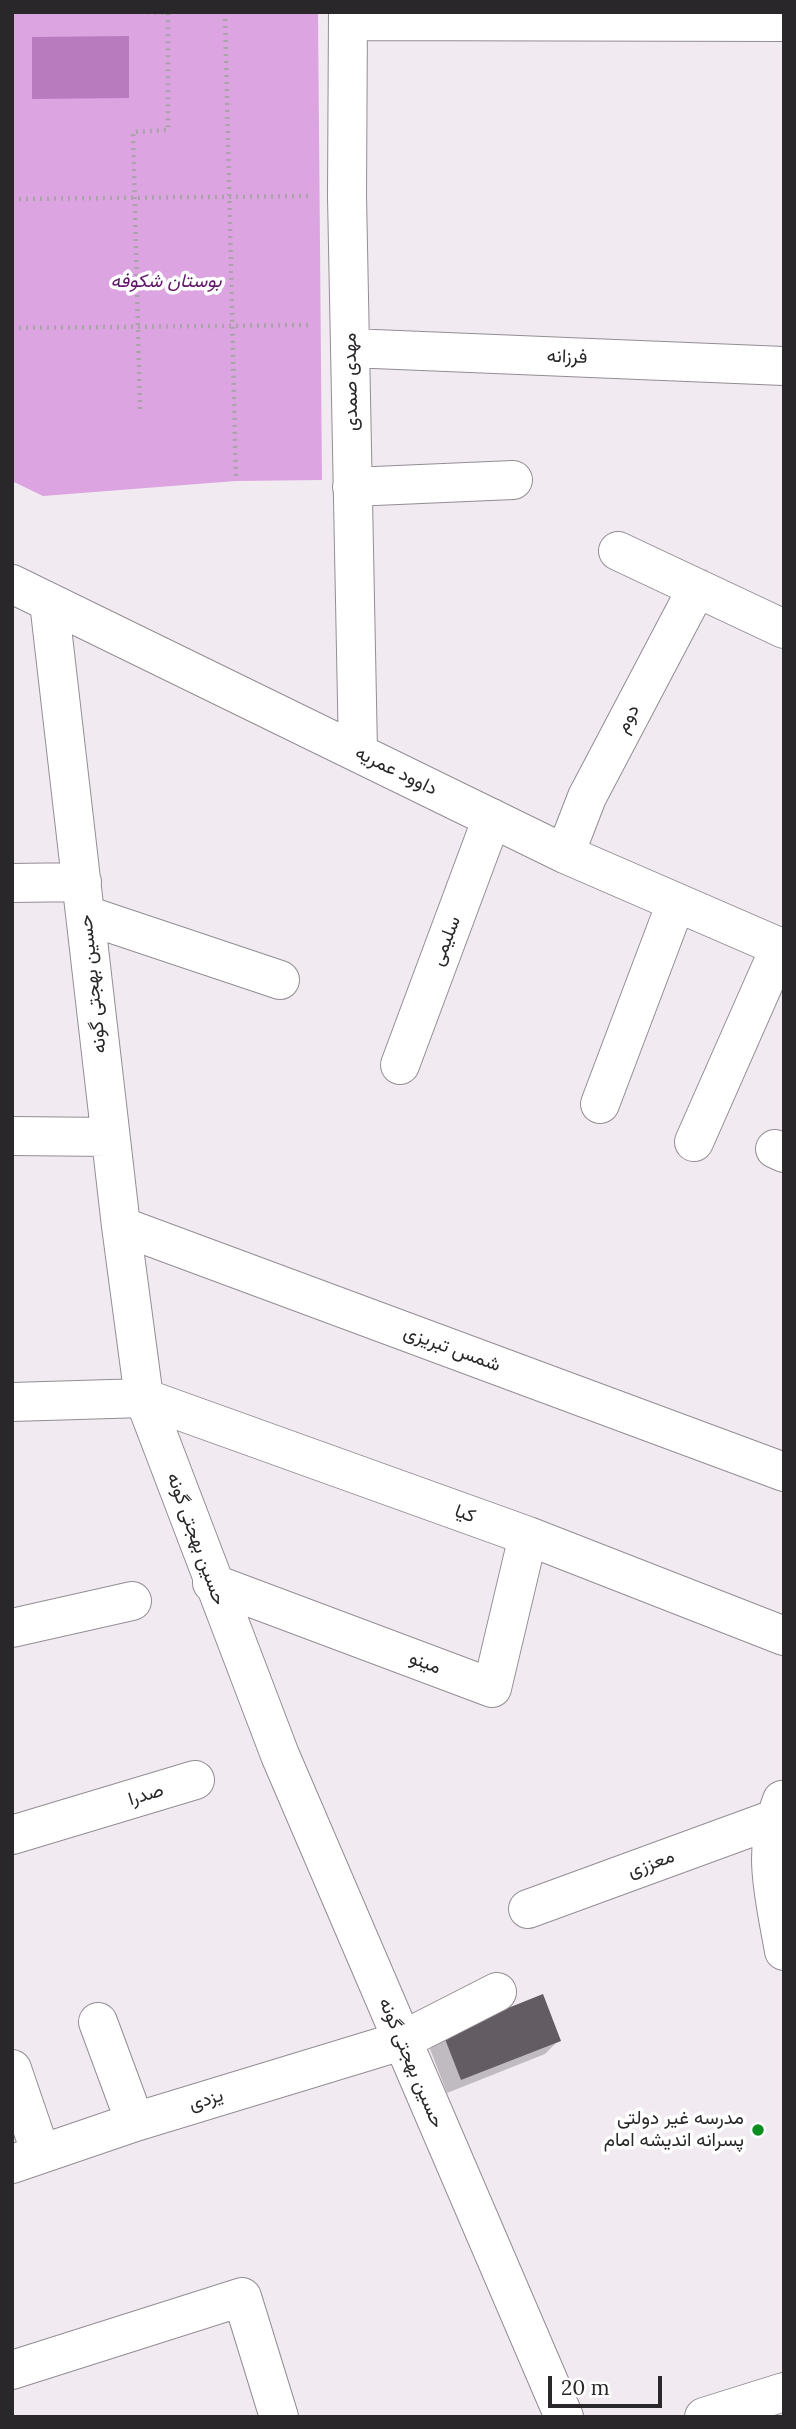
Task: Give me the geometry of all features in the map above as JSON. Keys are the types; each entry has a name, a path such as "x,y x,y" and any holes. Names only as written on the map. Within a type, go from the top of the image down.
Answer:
{"street":[{"path":"348,17 784,22"},
{"name":"مهدی صمدی","path":"348,17 347,196 336,337 352,486 358,752"},
{"name":"فرزانه","path":"336,337 784,366"},
{"path":"352,486 513,480"},
{"path":"618,551 784,629"},
{"name":"داوود عمریه","path":"12,584 565,854 782,948"},
{"name":"دوم","path":"565,854 586,797 697,588"},
{"name":"حسین بهجتی گونه","path":"49,601 110,1137 144,1398 212,1583 280,1755 564,2417"},
{"name":"سلیمی","path":"400,1065 492,818"},
{"path":"12,883 84,899 280,980"},
{"path":"600,1104 676,903"},
{"path":"694,1142 782,948"},
{"path":"12,1136 110,1137"},
{"name":"شمس تبریزی","path":"121,1226 784,1472"},
{"path":"12,1402 144,1398"},
{"name":"کیا","path":"144,1398 528,1536 784,1636"},
{"name":"مینو","path":"212,1583 492,1688 528,1536"},
{"path":"12,1628 132,1601"},
{"name":"صدرا","path":"12,1835 195,1780"},
{"path":"779,1807 776,1859 784,1951"},
{"name":"معززی","path":"528,1909 779,1807"},
{"name":"یزدی","path":"27,2159 135,2122 401,2041 496,1992"},
{"path":"98,2022 135,2122"},
{"path":"12,2069 27,2159"},
{"path":"12,2370 242,2297 279,2417"},
{"path":"704,2417 784,2392"}],"path":[{"path":"140,409 133,132 168,130 168,13 141,12"},
{"path":"225,12 236,481"},
{"path":"12,199 347,196"},
{"path":"12,328 232,326 336,337"}],"green space":[{"name":"بوستان شکوفه","path":"12,12 318,12 322,480 236,481 43,496 12,481"}],"shaded area":[{"path":"129,36 129,98 32,99 32,37"}],"building":[{"path":"543,1994 561,2041 461,2080 443,2034"}],"place":[{"name":"مدرسه غیر دولتی پسرانه اندیشه امام","path":"758,2130"}]}
